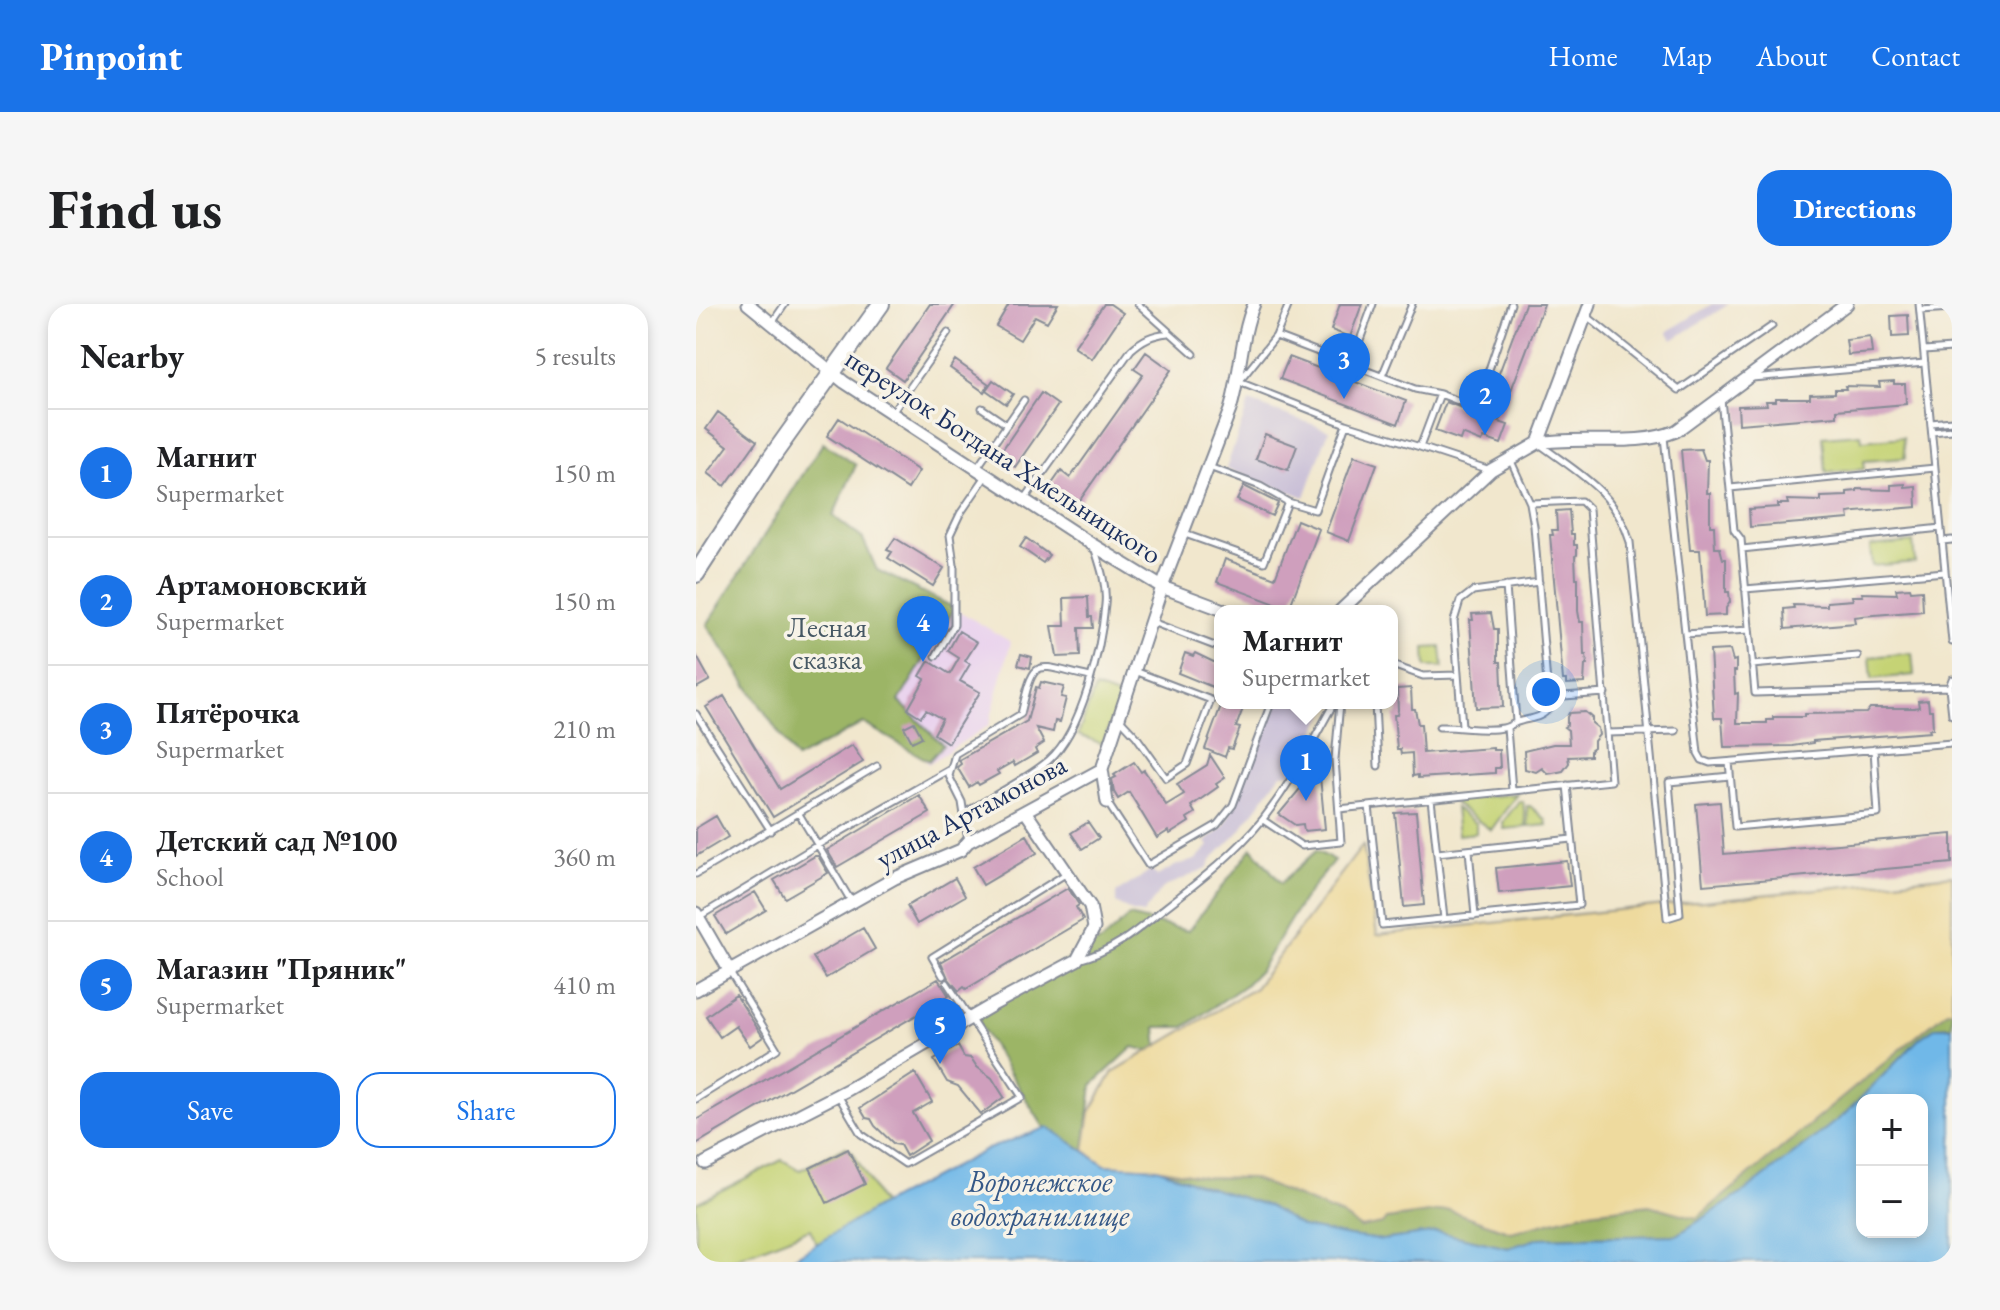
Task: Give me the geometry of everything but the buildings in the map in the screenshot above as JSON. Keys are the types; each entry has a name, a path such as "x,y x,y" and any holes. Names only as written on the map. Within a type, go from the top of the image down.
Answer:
{"main road":[{"path":"696,574 771,458 881,304"}],"street":[{"name":"переулок Богдана Хмельницкого","path":"748,304 832,373 891,414 1162,587"},
{"name":"улица Артамонова","path":"696,990 895,878 961,850 968,842 1102,769 1162,587 1239,382 1244,328 1254,304"},
{"path":"1346,605 1491,470 1538,443 1564,438 1663,436 1676,431 1847,304"},
{"path":"1538,443 1588,310"},
{"path":"1162,587 1214,606"},
{"path":"1102,769 1107,802"},
{"path":"700,1162 849,1089 1077,960 1094,928 1090,906 1025,811"},
{"path":"697,916 729,970"}],"lane":[{"path":"771,324 785,304"},
{"path":"1289,304 1276,336 1239,382 1346,424 1491,470"},
{"path":"1351,365 1373,304"},
{"path":"1382,376 1412,304"},
{"path":"1276,336 1415,389 1440,394 1476,408 1511,304"},
{"path":"1141,305 1194,354"},
{"path":"1952,308 1920,307 1952,642"},
{"path":"1588,310 1679,390 1772,326"},
{"path":"891,414 948,333"},
{"path":"1024,500 1131,350 1143,339 1168,333"},
{"path":"1924,350 1952,348"},
{"path":"1747,378 1925,363"},
{"path":"1420,447 1440,394"},
{"path":"1721,398 1734,530 1741,539 1754,691 1757,695 1949,687"},
{"path":"936,656 954,625 954,565 950,535 1007,425 1024,400"},
{"path":"982,408 1007,425"},
{"path":"1931,423 1952,421"},
{"path":"1209,467 1260,486 1288,502 1315,510 1346,424"},
{"path":"1932,432 1952,430"},
{"path":"1663,436 1698,753 1702,760 1710,763 1729,762 1952,743"},
{"path":"1538,443 1602,490 1626,528 1630,542 1667,918 1680,914 1669,782 1730,776"},
{"path":"1439,727 1462,726 1475,730 1507,728 1516,722 1543,716 1549,708 1530,503 1511,461"},
{"path":"1730,488 1935,468"},
{"path":"1339,809 1611,781 1589,509 1581,501 1530,503"},
{"path":"1182,533 1264,562 1288,502"},
{"path":"1742,549 1941,528"},
{"path":"1942,541 1952,540"},
{"path":"965,813 1048,761 1064,744 1090,677 1105,602 1102,573 1093,545"},
{"path":"1745,589 1945,572"},
{"path":"1462,726 1454,621 1460,601 1473,591 1539,582"},
{"path":"1506,586 1516,722"},
{"path":"1151,622 1214,646"},
{"path":"1685,634 1749,630"},
{"path":"1752,665 1858,656"},
{"path":"1398,667 1423,676 1458,675"},
{"path":"968,842 965,813 949,776 955,754 1021,714 1031,673 1036,668 1090,677"},
{"path":"1120,719 1166,778 1187,764 1211,700 1135,671"},
{"path":"1952,679 1949,687 1952,715"},
{"path":"1549,697 1605,693"},
{"path":"1107,802 1148,865 1217,825 1233,805 1269,709"},
{"path":"1077,960 1104,953 1143,925 1242,843 1263,820 1291,780 1331,709"},
{"path":"1263,820 1302,846 1341,842 1335,759 1339,709"},
{"path":"1375,709 1378,766"},
{"path":"696,714 771,831"},
{"path":"1507,728 1512,791"},
{"path":"1608,733 1676,731"},
{"path":"1729,762 1735,827 1878,814 1874,749"},
{"path":"696,874 877,766"},
{"path":"697,916 949,770"},
{"path":"1369,806 1382,925 1579,905 1567,785"},
{"path":"1431,799 1444,919"},
{"path":"799,814 851,902"},
{"path":"1437,853 1572,839"},
{"path":"1469,850 1475,916"},
{"path":"943,976 932,957 1067,873"},
{"path":"696,1099 777,1049 729,970"},
{"path":"837,1093 861,1134 905,1164 1022,1097 947,983"}],"shaded area":[{"path":"1712,304 1729,304 1673,340 1667,332"},
{"path":"1249,402 1329,430 1305,497 1226,469"},
{"path":"807,600 934,613 959,611 1011,642 989,725 928,764"},
{"path":"1270,709 1328,709 1292,773 1281,774 1239,832 1207,868 1163,888 1143,914 1116,903 1116,893 1152,870 1157,876 1195,860 1209,846 1206,842 1225,825 1259,745"}],"green space":[{"path":"1861,434 1862,441 1903,437 1905,458 1864,461 1864,469 1826,473 1823,437"},
{"name":"Лесная сказка","path":"823,443 856,465 833,516 863,539 877,570 955,608 899,701 943,745 929,761 863,723 796,759 707,625"},
{"path":"1913,542 1915,562 1872,566 1870,546"},
{"path":"1441,647 1443,667 1426,667 1425,648"},
{"path":"1912,653 1914,675 1872,679 1870,657"},
{"path":"1095,688 1120,697 1103,744 1078,735"},
{"path":"1517,794 1491,830 1455,804 1454,799"},
{"path":"1519,801 1523,801 1526,827 1504,829 1503,822"},
{"path":"1527,806 1546,820 1547,825 1528,827"},
{"path":"1455,808 1476,824 1476,833 1458,835"},
{"path":"1252,848 1281,883 1316,851 1334,860 1302,901 1260,970 1244,986 1184,1027 1156,1027 1158,1053 1133,1047 1092,1085 1084,1150 1043,1126 976,1019 1050,970 1102,941 1129,916 1188,931"},
{"path":"1947,1010 1952,1011 1952,1026 1936,1027 1920,1038 1865,1094 1856,1094 1856,1103 1845,1114 1747,1190 1677,1235 1540,1238 1509,1248 1438,1232 1382,1240 1349,1236 1302,1227 1268,1206 1157,1168 1205,1177 1252,1178 1342,1215 1361,1228 1386,1219 1449,1210 1511,1232 1587,1212 1650,1205 1697,1218"},
{"path":"846,1147 853,1153 882,1204 817,1245 810,1229 729,1261 716,1262 703,1258 696,1244 696,1203 782,1160 800,1170"}],"sand":[{"path":"1363,845 1377,935 1952,875 1952,1011 1947,1011 1697,1218 1649,1205 1587,1212 1511,1232 1449,1210 1386,1219 1382,1224 1361,1228 1342,1215 1252,1178 1205,1177 1157,1168 1105,1165 1084,1150 1090,1112 1113,1072 1255,988"}],"water":[{"name":"Воронежское водохранилище","path":"1936,1027 1952,1027 1952,1262 787,1262 882,1204 988,1149 1048,1127 1105,1165 1157,1168 1268,1206 1302,1227 1349,1236 1382,1240 1438,1232 1508,1248 1540,1238 1677,1235 1747,1190 1856,1103 1856,1238 1928,1238 1928,1094 1865,1094 1920,1038"}],"place":[{"name":"Пятёрочка","path":"1344,399"},
{"name":"Артамоновский","path":"1485,435"},
{"name":"Детский сад №100","path":"923,662"},
{"name":"Магнит","path":"1306,801"},
{"name":"Магазин \"Пряник\"","path":"940,1064"}]}
